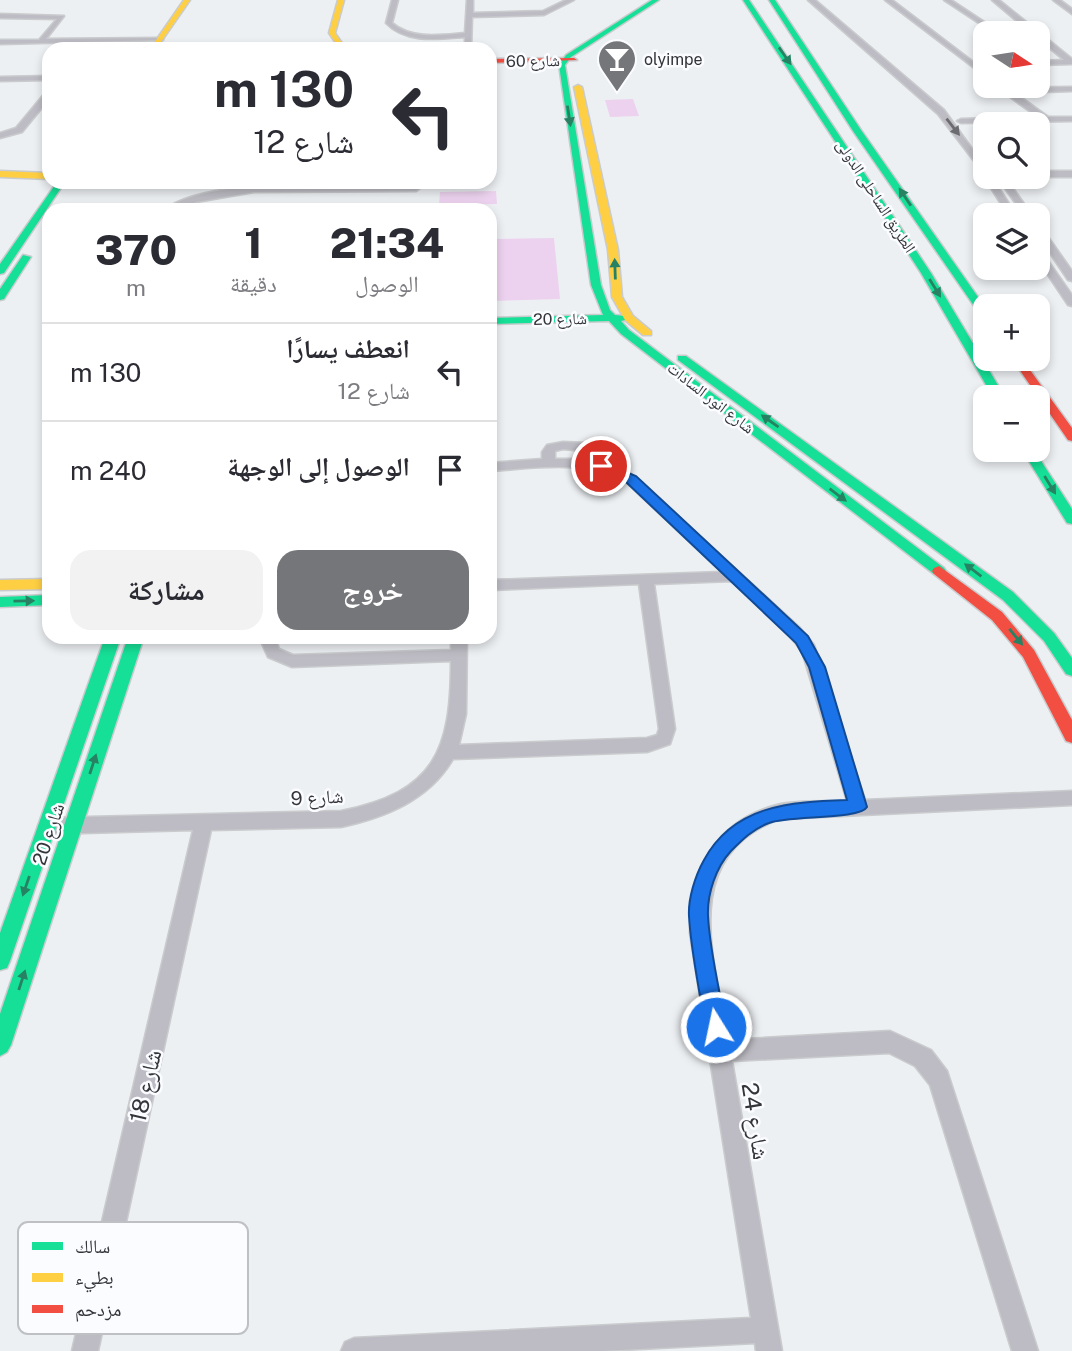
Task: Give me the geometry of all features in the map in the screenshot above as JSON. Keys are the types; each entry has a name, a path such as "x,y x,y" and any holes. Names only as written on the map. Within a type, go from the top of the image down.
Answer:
{"main road":[{"path":"162,42 187,0"},
{"path":"162,42 197,0"},
{"path":"325,42 322,34 333,0"},
{"path":"334,42 330,33 341,0"},
{"path":"568,65 656,0"},
{"path":"641,13 668,0"},
{"name":"الطريق الساحلى الدولى","path":"746,0 926,273 992,385"},
{"name":"الطريق الساحلى الدولى","path":"772,0 858,131 973,297"},
{"name":"شارع 60","path":"497,63 568,65"},
{"name":"شارع 60","path":"497,63 568,65"},
{"path":"568,65 596,285 617,314"},
{"path":"568,65 613,250 617,314"},
{"path":"0,168 42,175"},
{"path":"0,174 42,176"},
{"path":"0,296 42,207"},
{"path":"0,271 42,229"},
{"path":"541,313 575,305 587,298 596,285"},
{"name":"شارع 20","path":"497,314 617,314"},
{"name":"شارع 20","path":"497,321 617,314"},
{"name":"شارع انور السادات","path":"617,314 818,456 1008,596 1049,637 1072,670"},
{"name":"شارع انور السادات","path":"617,314 798,465 997,616 1029,654 1072,736"},
{"path":"1025,371 1072,438"},
{"path":"798,465 818,456"},
{"path":"1036,462 1072,520"},
{"path":"0,585 42,584"},
{"path":"0,602 42,600"},
{"name":"شارع 20","path":"0,961 111,644"},
{"name":"شارع 20","path":"0,1045 134,644"}],"street":[{"path":"395,0 389,23 393,28 423,36 469,36"},
{"path":"469,42 470,0"},
{"path":"470,15 512,14 517,18 537,18 571,0"},
{"path":"811,0 941,112 973,157"},
{"path":"822,0 964,125 973,124"},
{"path":"888,0 972,64"},
{"path":"947,0 979,21"},
{"path":"995,0 1021,21"},
{"path":"1056,0 1072,12"},
{"path":"0,16 39,15 58,16 62,19 41,41"},
{"path":"0,42 162,42"},
{"path":"1050,45 1071,62"},
{"path":"1050,62 1071,62"},
{"path":"0,79 42,78"},
{"path":"1050,89 1072,89"},
{"path":"1017,98 1036,112"},
{"path":"0,145 9,143 42,102"},
{"path":"1050,120 1072,119"},
{"path":"0,136 19,130"},
{"path":"1050,174 1072,174"},
{"path":"185,203 231,191 354,189"},
{"path":"1050,246 1072,278"},
{"path":"1050,271 1072,303"},
{"path":"497,467 601,466 631,479 794,631 814,658 858,807"},
{"path":"497,585 735,576"},
{"path":"448,752 646,745 664,739 667,729 646,580"},
{"path":"267,644 273,653 292,661 459,646"},
{"name":"شارع 9","path":"47,826 341,819 371,813 411,794 433,774 448,752 456,727 459,646"},
{"name":"شارع 24","path":"767,1340 698,914 702,887 711,863 734,834 766,815 792,810 1072,798"},
{"name":"شارع 18","path":"114,1222 204,822"},
{"path":"720,1051 890,1042 923,1058 939,1079 1025,1351"},
{"path":"354,1351 767,1340"}],"shaded area":[{"path":"633,99 639,116 610,117 605,100"},
{"path":"496,191 497,203 439,203 440,192"},
{"path":"554,238 560,299 497,301 497,239"}],"traffic: fast":[{"path":"656,0 568,56 562,65 596,285 605,311 625,332 939,571"},
{"path":"746,0 926,273 992,385"},
{"path":"772,0 857,131 973,297"},
{"path":"47,203 56,189"},
{"path":"0,271 42,210"},
{"path":"0,297 26,257"},
{"path":"497,321 621,318"},
{"path":"682,358 1008,596 1049,637 1072,670"},
{"path":"1036,462 1072,520"},
{"path":"0,602 42,600"},
{"path":"0,961 111,644"},
{"path":"0,1045 134,644"}],"traffic: slow":[{"path":"158,42 187,0"},
{"path":"338,42 332,33 341,0"},
{"path":"578,87 613,250 617,297 629,318 647,333"},
{"path":"0,174 42,176"},
{"path":"0,585 42,584"}],"traffic: jam":[{"path":"497,61 574,60"},
{"path":"1025,371 1072,437"},
{"path":"939,571 997,616 1029,654 1072,736"}],"place":[{"name":"olyimpe","path":"617,93"}],"route":[{"path":"601,466 631,479 794,631 809,649 817,667 858,807 792,810 766,815 734,834 711,863 702,887 698,914 716,1027"}]}
